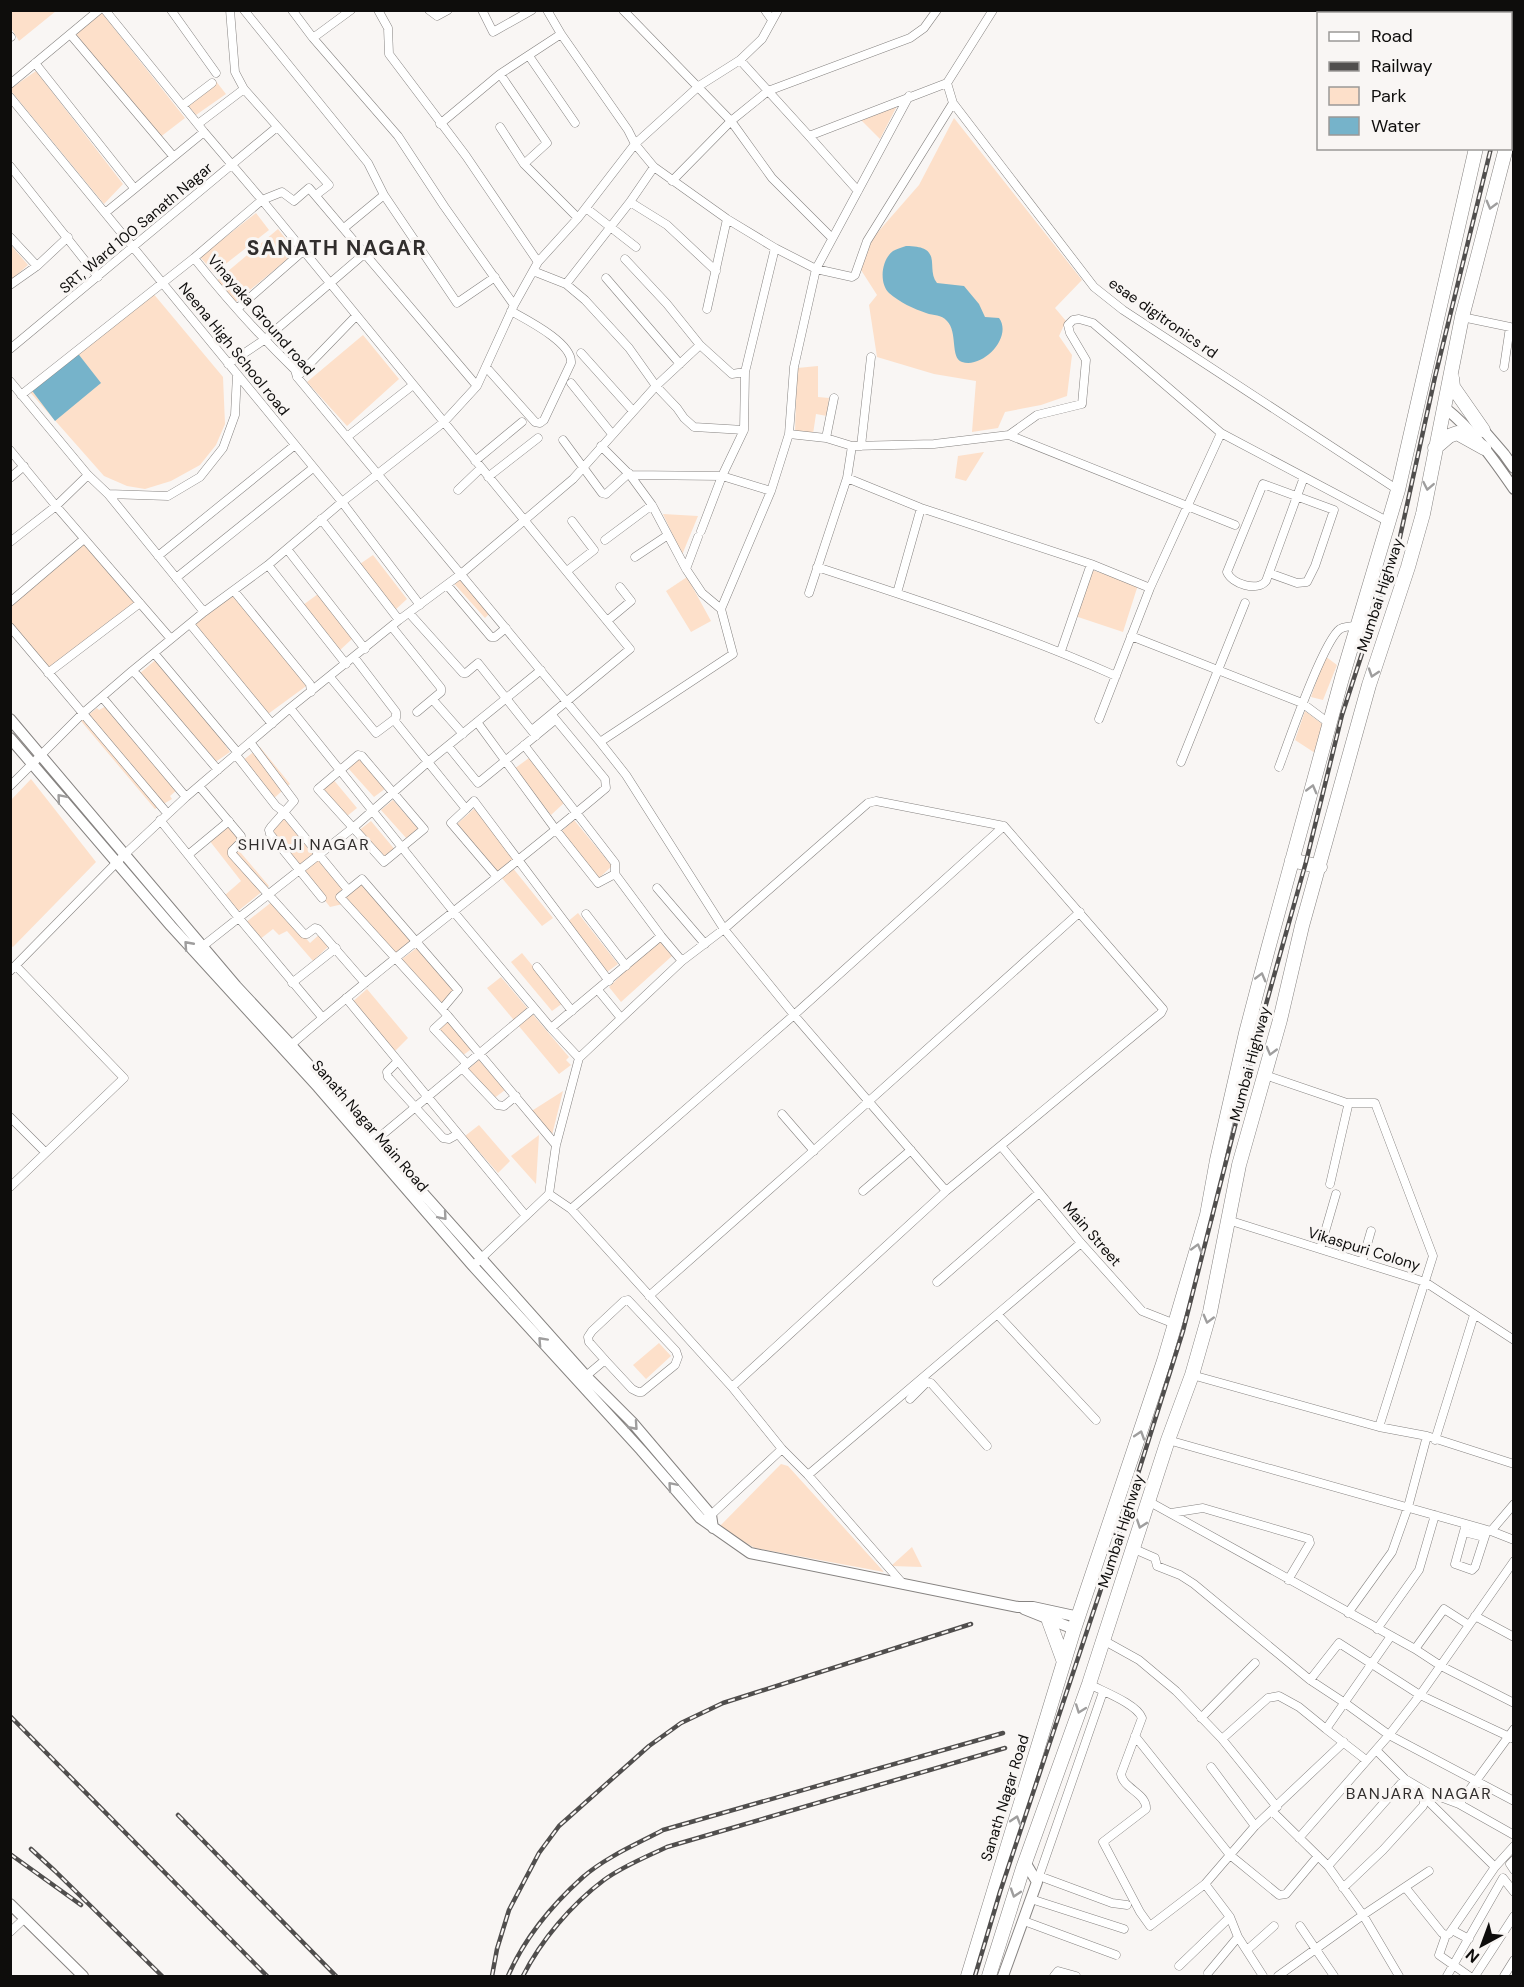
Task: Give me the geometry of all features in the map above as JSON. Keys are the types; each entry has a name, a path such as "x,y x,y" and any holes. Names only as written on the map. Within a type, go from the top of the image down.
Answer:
{"highway":[{"name":"Mumbai Highway","path":"1076,1623 1125,1483 1207,1215 1246,1033 1329,724 1398,490 1476,150"},
{"name":"Mumbai Highway","path":"989,1977 1025,1862 1089,1684 1168,1440 1192,1375 1210,1312 1239,1165 1265,1075 1302,926 1369,685 1423,514 1462,317 1505,150"},
{"path":"1451,374 1453,387 1484,430"},
{"path":"1435,448 1449,436 1457,434 1484,448"},
{"path":"1292,860 1320,867"},
{"path":"1217,1160 1239,1165"},
{"path":"1049,1621 1064,1662"},
{"name":"Sanath Nagar Road","path":"968,1977 1076,1623"},
{"path":"985,1921 1004,1928"}],"street":[{"path":"10,84 99,10"},
{"path":"105,10 630,649 568,702 524,745 478,783 448,746"},
{"path":"171,10 216,73"},
{"path":"230,10 235,72 244,89 329,186 316,195"},
{"path":"244,10 368,163 384,195 457,303 495,277"},
{"path":"292,10 313,38 398,136 495,277 513,308 545,331 572,358 544,420 540,423 535,422 486,367"},
{"path":"313,38 351,10"},
{"path":"378,10 388,28 389,54 466,156 538,262"},
{"path":"429,10 437,16 448,10"},
{"path":"482,10 493,32 532,10"},
{"path":"547,10 561,34 628,130 635,144 654,167 727,219 816,269 854,277 867,241 953,103"},
{"path":"623,10 699,86 731,121 772,178 832,238"},
{"path":"765,10 772,20"},
{"path":"10,786 82,714 132,671 204,612 268,565 321,519 444,422 477,386 513,308 538,262 578,218 635,144 699,86 740,60 762,39 778,10"},
{"path":"672,181 731,121 768,91 910,38 924,28 936,10"},
{"path":"809,136 947,83 993,10"},
{"path":"70,34 173,156"},
{"path":"440,124 500,74 561,34"},
{"path":"530,56 575,123"},
{"path":"740,60 858,191"},
{"path":"35,63 134,189"},
{"path":"500,74 547,143 525,164"},
{"path":"183,105 212,83"},
{"name":"esae digitronics rd","path":"947,83 953,103 1094,286 1123,310 1398,490"},
{"path":"198,124 244,89"},
{"path":"721,609 771,491 789,434 794,367 816,269 909,96"},
{"name":"Neena High School road","path":"10,97 342,502 420,605"},
{"name":"SRT, Ward 100 Sanath Nagar","path":"10,349 277,127"},
{"path":"500,127 525,164 578,218"},
{"path":"105,213 204,132"},
{"path":"10,166 98,277"},
{"path":"566,284 630,202 654,167"},
{"path":"21,395 194,258 262,200 282,192 294,201 309,188 477,386"},
{"path":"344,228 384,195"},
{"path":"630,202 667,225 716,271"},
{"path":"586,208 636,247"},
{"path":"707,309 727,219"},
{"path":"10,237 37,266"},
{"path":"10,285 37,266 68,237"},
{"path":"686,569 722,476 744,429 745,372 775,248"},
{"path":"238,308 303,251"},
{"path":"228,364 264,340 364,254"},
{"name":"Vinayaka Ground road","path":"194,258 221,293 238,308 264,340 295,370 297,376 568,702 626,775 724,929 794,1015 946,1191"},
{"path":"625,259 667,304 700,345 732,374 745,372"},
{"path":"533,271 566,284 585,300 629,348 656,386 694,427 744,429"},
{"path":"606,278 680,364"},
{"path":"297,376 356,316"},
{"path":"1462,317 1510,327 1504,367"},
{"path":"789,434 826,438 852,446 933,444 1009,435 1037,415 1082,404 1086,360 1070,333 1068,325 1079,319 1093,323 1221,433 1389,522"},
{"path":"10,1187 123,1078 13,969 167,813 290,708 399,620 461,574 573,479 656,386 700,345"},
{"path":"581,353 633,411"},
{"path":"861,446 871,357"},
{"path":"108,494 168,496 200,477 223,448 235,415 237,374"},
{"path":"10,381 88,476 108,494 204,612"},
{"path":"571,383 612,434"},
{"path":"348,437 413,385"},
{"path":"1448,392 1484,430 1514,468"},
{"path":"826,438 834,398"},
{"path":"1445,408 1484,448 1514,489"},
{"path":"475,461 522,422"},
{"path":"1100,719 1150,588 1221,433"},
{"path":"1009,435 1235,525"},
{"path":"488,477 538,438"},
{"path":"562,440 604,494 630,474 722,476 771,491"},
{"path":"158,556 295,446"},
{"path":"600,742 732,655 721,609 702,592 686,569 652,505 630,474 601,446"},
{"path":"809,592 847,478 852,446"},
{"path":"10,450 171,639"},
{"path":"10,478 24,466"},
{"path":"176,578 313,468"},
{"path":"458,490 481,468"},
{"path":"10,542 56,506 88,476"},
{"path":"1304,477 1297,497 1269,573 1262,586 1255,588 1232,579 1227,572 1263,484 1297,497 1334,510"},
{"path":"847,478 921,508 1091,564 1150,588"},
{"path":"1269,573 1297,583 1307,582 1315,566 1339,495"},
{"path":"605,540 652,505"},
{"path":"897,593 921,508"},
{"path":"321,519 399,620"},
{"path":"567,571 594,550 572,521"},
{"path":"635,557 668,536"},
{"path":"10,602 84,539"},
{"path":"287,549 365,649"},
{"path":"1060,651 1091,564"},
{"path":"268,565 346,664"},
{"path":"817,567 1060,651 1116,676"},
{"path":"447,585 490,637 495,637 506,628"},
{"path":"607,621 631,601 620,587"},
{"path":"234,591 310,684 311,692"},
{"path":"48,673 140,603"},
{"path":"1181,762 1245,603"},
{"path":"410,614 463,673 466,673 477,662 534,733"},
{"path":"190,624 272,724"},
{"path":"1279,767 1302,703 1326,650 1338,630 1358,626"},
{"path":"10,627 167,813"},
{"path":"392,627 441,688 441,692 417,712"},
{"path":"1131,636 1302,703 1329,724"},
{"path":"154,653 237,754 276,806 284,812 348,890"},
{"path":"330,677 376,733 394,720 398,715 354,657"},
{"path":"203,945 354,827 429,761 541,670"},
{"path":"132,671 218,770"},
{"path":"102,697 186,797"},
{"path":"433,700 463,734"},
{"path":"290,708 453,910 551,1028 579,1058"},
{"path":"291,1045 415,941 519,860 606,788 604,779 553,717"},
{"path":"10,719 236,986 376,1140 477,1262 632,1422 711,1515 713,1528"},
{"path":"394,720 466,809"},
{"path":"477,722 598,883 615,874"},
{"name":"Sanath Nagar Main Road","path":"10,738 116,863 284,1052 477,1262 699,1518 750,1553 1018,1606"},
{"path":"250,742 294,801 269,830 270,834 322,898"},
{"path":"524,745 615,863 615,874 660,936 682,961"},
{"path":"360,755 393,792 424,829 384,862 318,789 360,755"},
{"path":"199,786 242,839 232,854 304,934 315,928 318,929 365,983"},
{"path":"497,877 451,823 474,801 609,981"},
{"path":"477,1262 549,1194 556,1145 579,1058 682,961 724,929 872,802 1004,826 1163,1009 946,1191 732,1387"},
{"path":"160,820 322,1017"},
{"path":"188,855 229,821"},
{"path":"571,1209 794,1015 1004,826"},
{"path":"442,1009 458,990 362,879 340,897 442,1009 556,1145"},
{"path":"657,888 705,944"},
{"path":"649,1296 1080,912"},
{"path":"586,914 626,966"},
{"path":"551,1028 660,936"},
{"path":"292,982 336,948"},
{"path":"537,967 572,1011"},
{"path":"598,990 621,1018"},
{"path":"346,998 526,1216"},
{"path":"376,1140 534,1008"},
{"path":"448,1016 434,1029 497,1105 504,1106 516,1096"},
{"path":"398,1061 387,1072 388,1077 445,1139 458,1134"},
{"path":"1265,1075 1347,1103 1375,1103 1432,1254 1380,1427"},
{"path":"1330,1184 1347,1103"},
{"path":"782,1114 814,1151"},
{"path":"10,1117 45,1152"},
{"name":"Main Street","path":"1001,1146 1081,1243 1142,1311 1175,1324"},
{"path":"863,1191 911,1150"},
{"path":"937,1282 1039,1193"},
{"path":"549,1194 571,1209 732,1387 782,1449 808,1475 903,1584"},
{"path":"1320,1249 1336,1194"},
{"name":"Vikaspuri Colony","path":"1228,1220 1425,1282 1514,1340"},
{"path":"1362,1262 1371,1231"},
{"path":"808,1475 913,1391 1081,1243"},
{"path":"628,1300 676,1351 678,1357 675,1365 642,1392 632,1389 605,1360 588,1337 592,1330 628,1300"},
{"path":"998,1315 1096,1420"},
{"path":"1435,1440 1474,1315"},
{"path":"586,1376 605,1360"},
{"path":"1192,1375 1380,1427 1427,1436 1514,1464"},
{"path":"913,1391 927,1382 931,1383 987,1446"},
{"path":"1348,1613 1392,1552 1408,1507 1427,1436"},
{"path":"1168,1440 1408,1507 1435,1515 1465,1528 1514,1540"},
{"path":"711,1515 782,1449"},
{"path":"1149,1501 1415,1649 1441,1666 1514,1703"},
{"path":"1465,1528 1455,1564 1472,1570 1487,1533 1514,1504"},
{"path":"1171,1513 1203,1508 1309,1539 1310,1543 1288,1580"},
{"path":"1377,1629 1419,1570 1435,1515"},
{"path":"1132,1548 1155,1558 1157,1566 1180,1575 1194,1584 1310,1680 1389,1735 1514,1801"},
{"path":"1299,1838 1389,1735 1441,1666 1514,1561"},
{"path":"1018,1606 1033,1607 1076,1623"},
{"path":"1018,1606 1049,1621 1076,1623"},
{"path":"1415,1649 1444,1609 1469,1625"},
{"path":"1475,1616 1514,1637"},
{"path":"1326,1729 1391,1636"},
{"path":"1103,1640 1139,1660 1159,1675 1222,1739 1299,1838 1328,1866 1363,1915 1399,1977"},
{"path":"1310,1680 1339,1643 1420,1695 1511,1738"},
{"path":"1201,1718 1255,1663"},
{"path":"1089,1684 1131,1706 1140,1713 1142,1718 1121,1778 1144,1799 1146,1809 1103,1842 1140,1912 1150,1926 1205,1884 1255,1826 1344,1742"},
{"path":"1003,1977 1103,1692"},
{"path":"1222,1739 1268,1698 1280,1695 1299,1707 1366,1760"},
{"path":"1459,1804 1511,1738 1514,1729"},
{"path":"1136,1736 1230,1855 1282,1896 1318,1856"},
{"path":"1376,1750 1426,1796 1495,1867"},
{"path":"1211,1767 1255,1826"},
{"path":"1328,1866 1405,1779"},
{"path":"1426,1796 1459,1804 1514,1835"},
{"path":"1343,1888 1383,1850 1423,1806 1426,1796"},
{"path":"1469,1977 1439,1955 1449,1932 1495,1867 1514,1846"},
{"path":"1514,1860 1510,1864 1514,1870"},
{"path":"1025,1862 1038,1879 1112,1903 1127,1905"},
{"path":"1278,1977 1363,1915 1429,1871"},
{"path":"1447,1977 1503,1878 1514,1892"},
{"path":"1205,1884 1230,1917 1238,1937 1263,1977"},
{"path":"1405,1887 1442,1933 1449,1932 1469,1939"},
{"path":"1031,1899 1124,1929"},
{"path":"10,1904 83,1977"},
{"path":"1475,1977 1514,1916"},
{"path":"1179,1966 1230,1917"},
{"path":"10,1932 25,1918"},
{"path":"1024,1921 1116,1955"},
{"path":"1247,1950 1274,1926"},
{"path":"1300,1926 1334,1977"},
{"path":"1208,1973 1238,1937"},
{"path":"1504,1977 1514,1960"},
{"path":"1054,1977 1058,1971 1076,1977"}],"green space":[{"path":"10,11 56,11 19,41 11,28"},
{"path":"102,13 185,118 159,138 75,33"},
{"path":"36,71 123,184 104,204 11,91 10,89"},
{"path":"215,80 226,94 196,115 187,104"},
{"path":"898,104 880,139 860,119"},
{"path":"954,118 1082,280 1055,308 1066,321 1059,336 1072,355 1067,396 1041,405 1005,412 998,428 972,432 976,381 934,374 877,357 869,305 877,295 861,270 870,241 919,185"},
{"path":"256,213 269,230 214,273 200,257"},
{"path":"278,229 296,252 233,304 214,283"},
{"path":"10,244 28,265 11,280 10,280"},
{"path":"152,292 223,377 225,424 216,445 200,465 171,481 145,489 127,486 104,476 29,391"},
{"path":"363,335 399,379 347,426 307,382"},
{"path":"818,366 818,397 829,398 827,416 816,414 813,434 795,432 797,368"},
{"path":"984,452 966,481 955,478 958,456"},
{"path":"663,514 698,516 682,555"},
{"path":"83,542 136,603 49,670 11,623 10,605"},
{"path":"373,555 407,599 394,611 357,566"},
{"path":"1092,570 1138,585 1123,632 1075,616"},
{"path":"457,573 490,613 485,618 450,579"},
{"path":"687,577 711,621 691,632 666,591"},
{"path":"234,594 309,684 268,714 193,625"},
{"path":"318,594 352,639 339,651 303,605"},
{"path":"1325,656 1337,665 1323,700 1311,697"},
{"path":"159,657 230,741 225,745 230,752 214,763 139,674"},
{"path":"108,705 178,789 170,796 172,799 155,809 81,721 97,708 99,710"},
{"path":"1305,711 1325,726 1315,753 1295,740"},
{"path":"260,747 290,784 273,799 242,761"},
{"path":"360,757 386,788 374,797 348,768"},
{"path":"529,758 564,803 551,815 514,769"},
{"path":"332,778 357,808 346,817 319,788"},
{"path":"31,779 96,862 13,947 10,945 11,800"},
{"path":"393,800 419,830 407,839 381,810"},
{"path":"475,808 514,860 496,873 457,824"},
{"path":"284,815 317,855 300,868 272,832"},
{"path":"574,820 612,866 599,878 561,832"},
{"path":"371,821 396,851 384,860 358,831"},
{"path":"228,823 241,839 235,846 269,886 238,911 225,895 241,881 209,840"},
{"path":"318,857 347,890 343,904 330,907 302,871"},
{"path":"512,867 553,918 542,926 501,877"},
{"path":"363,883 412,941 394,955 342,897"},
{"path":"273,901 310,943 321,933 333,942 313,961 287,931 279,935 273,929 259,940 245,923"},
{"path":"578,913 618,964 607,972 566,923"},
{"path":"658,939 672,956 621,1002 609,987"},
{"path":"418,947 457,991 441,1006 402,959"},
{"path":"522,953 563,1003 552,1011 511,962"},
{"path":"501,977 569,1057 566,1060 571,1065 559,1074 487,988"},
{"path":"367,989 408,1038 394,1052 350,1004"},
{"path":"448,1017 474,1047 462,1056 435,1027"},
{"path":"479,1060 505,1090 493,1099 467,1070"},
{"path":"563,1091 552,1135 530,1112"},
{"path":"479,1125 510,1161 498,1173 465,1136"},
{"path":"539,1135 536,1184 511,1156"},
{"path":"659,1343 671,1356 646,1379 633,1365"},
{"path":"781,1464 788,1466 884,1572 755,1548 718,1528"},
{"path":"912,1547 922,1567 891,1566"}],"water":[{"path":"906,246 918,247 930,254 937,283 964,286 979,304 985,317 999,318 1002,334 994,350 987,356 970,363 958,360 952,331 945,319 907,305 886,289 883,272 886,260 893,251"},
{"path":"76,351 101,383 55,421 30,388"}],"railway":[{"path":"1512,56 1514,49"},
{"path":"1512,82 1514,75"},
{"path":"975,1976 1000,1892 1113,1553 1183,1331 1265,1008 1306,862 1342,715 1400,537 1435,377 1491,150"},
{"path":"492,1976 497,1949 509,1910 539,1853 559,1826 649,1746 681,1723 723,1703 971,1624"},
{"path":"10,1716 267,1976"},
{"path":"508,1976 531,1936 550,1910 572,1887 602,1863 663,1830 1003,1733"},
{"path":"523,1976 548,1936 580,1900 611,1875 643,1858 667,1847 1005,1748"},
{"path":"178,1815 336,1976"},
{"path":"31,1849 162,1976"},
{"path":"10,1854 81,1905"}],"district":[{"name":"SANATH NAGAR","path":"337,248"},
{"name":"SHIVAJI NAGAR","path":"304,844"},
{"name":"BANJARA NAGAR","path":"1419,1793"}]}
